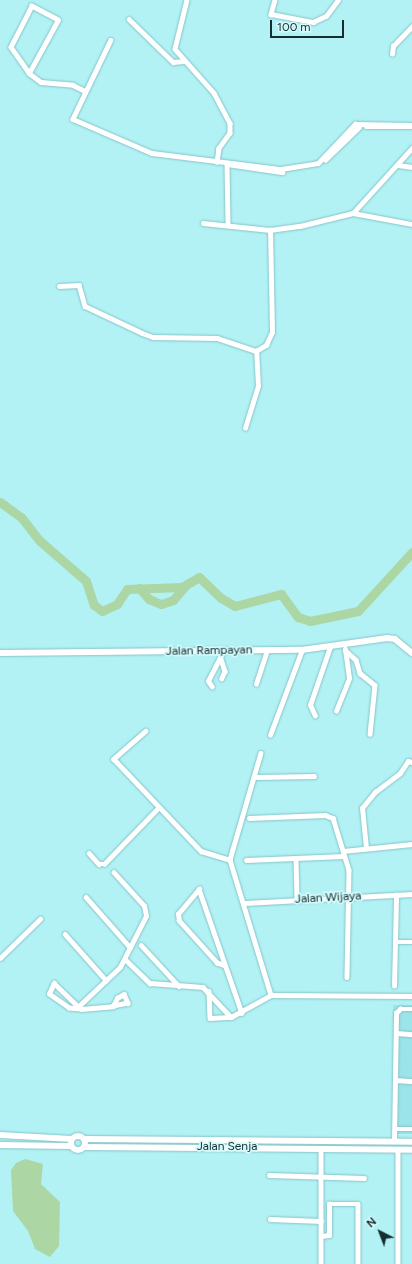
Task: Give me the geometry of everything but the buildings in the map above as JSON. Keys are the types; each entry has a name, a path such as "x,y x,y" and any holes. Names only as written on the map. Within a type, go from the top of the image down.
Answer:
{"main road":[{"name":"Jalan Senja","path":"0,1135 72,1139 79,1136 84,1139 412,1142"},
{"path":"71,1146 72,1139"},
{"path":"84,1139 84,1147"},
{"name":"Jalan Senja","path":"0,1146 71,1146 76,1151 84,1147 412,1150"}],"street":[{"path":"187,0 175,49 184,61 214,93 230,123 230,132 219,148 217,162"},
{"path":"275,0 271,14 313,22 326,16 338,0"},
{"path":"29,73 58,20 32,6 10,44 29,73 41,82 74,85 85,91"},
{"path":"129,19 173,62 184,61"},
{"path":"392,54 393,46 412,26"},
{"path":"111,40 74,115 75,121 144,150 227,164 282,169 316,164 352,125 412,126"},
{"path":"354,212 412,148"},
{"path":"227,164 228,224"},
{"path":"398,165 412,168"},
{"path":"203,223 228,224 270,230 300,226 354,212 412,224"},
{"path":"59,286 79,285 85,306 153,337 217,338 256,351 266,345 272,332 270,230"},
{"path":"245,428 258,386 256,351"},
{"name":"Jalan Rampayan","path":"0,653 302,650 387,638 395,639 412,652"},
{"path":"336,711 348,678 345,650 342,644"},
{"path":"315,716 310,705 330,647"},
{"path":"270,736 302,650"},
{"path":"345,650 356,660 360,673 375,685 370,734"},
{"path":"212,687 208,681 221,659 223,651"},
{"path":"256,684 267,651"},
{"path":"221,659 225,671 222,678"},
{"path":"146,732 114,759 158,808 201,851 230,860"},
{"path":"261,753 257,777 230,860 245,903 271,995"},
{"path":"366,848 362,808 375,792 400,773 408,761 412,762"},
{"path":"257,777 314,776"},
{"path":"89,853 98,864 104,864 158,808"},
{"path":"249,818 328,816 333,818 349,870 347,977"},
{"path":"343,851 412,844"},
{"path":"246,860 344,856"},
{"path":"296,858 297,900"},
{"path":"80,1007 125,959 146,909 114,873"},
{"path":"225,966 219,965 179,921 178,914 199,889 225,960 225,966 242,1013"},
{"name":"Jalan Wijaya","path":"245,903 349,896 412,894"},
{"path":"394,986 396,895"},
{"path":"86,897 130,947"},
{"path":"0,958 40,919"},
{"path":"65,934 106,980"},
{"path":"395,942 412,942"},
{"path":"141,945 179,986"},
{"path":"125,959 150,983 197,986 209,991 231,1017"},
{"path":"80,1007 57,983 50,988 50,996 68,1008 113,1006"},
{"path":"209,991 210,1018 215,1020 242,1013 271,995 412,996"},
{"path":"394,1142 397,1011 412,1010"},
{"path":"396,1033 412,1034"},
{"path":"396,1080 412,1081"},
{"path":"395,1129 412,1129"},
{"path":"321,1149 321,1264"},
{"path":"398,1150 398,1264"},
{"path":"269,1175 321,1178 364,1178"},
{"path":"321,1236 329,1235 329,1204 358,1204 358,1264"},
{"path":"270,1219 321,1221"}],"shaded area":[{"path":"393,1005 412,1005 412,1134 393,1134"},
{"path":"25,1159 43,1164 41,1184 60,1202 59,1246 50,1257 35,1249 28,1231 13,1211 11,1170 16,1163"}],"waterway":[{"path":"0,502 21,517 40,541 86,581 94,605 102,611 117,604 127,589 182,587 199,577 221,598 235,606 281,594 298,617 310,621 358,611 412,552"},
{"path":"139,588 149,599 161,604 173,600 185,586"}]}
